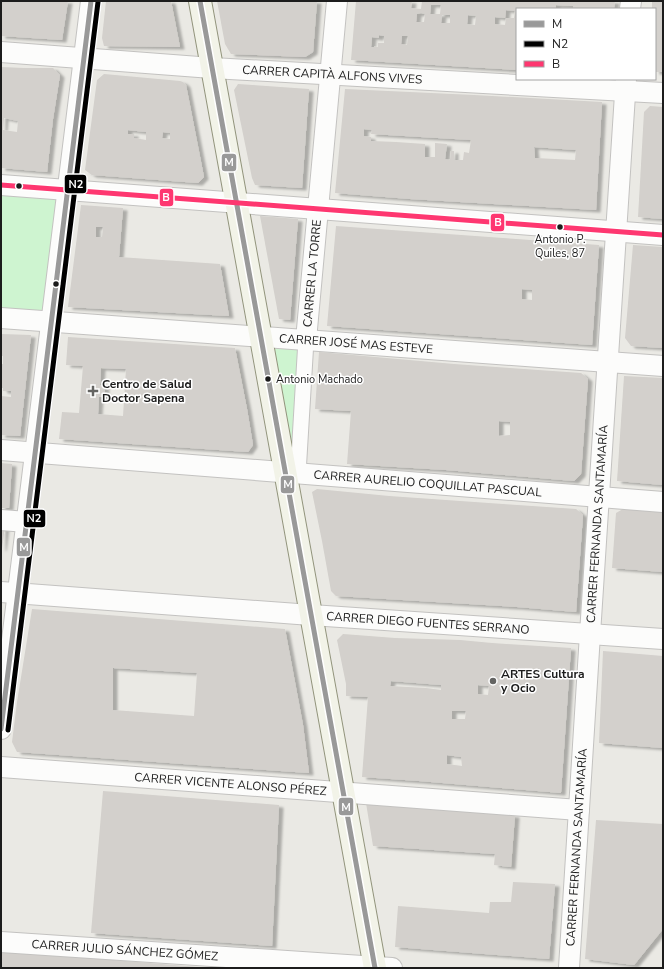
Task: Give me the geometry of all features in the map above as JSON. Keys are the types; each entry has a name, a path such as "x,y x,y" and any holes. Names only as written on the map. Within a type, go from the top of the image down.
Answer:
{"main road":[{"path":"200,1 276,424 292,473 311,615 343,792 381,968"}],"street":[{"path":"1,729 9,593 27,522 91,1"},
{"name":"CARRER LA TORRE","path":"292,473 306,340 337,1"},
{"name":"CARRER CAPITÀ ALFONS VIVES","path":"1,52 212,68 625,85 663,93"},
{"name":"CARRER FERNANDA SANTAMARÍA","path":"570,968 598,497 625,85"},
{"path":"1,185 663,235"},
{"name":"CARRER JOSÉ MAS ESTEVE","path":"1,318 663,366"},
{"name":"CARRER AURELIO COQUILLAT PASCUAL","path":"1,450 663,502"},
{"path":"1,520 27,522"},
{"name":"CARRER DIEGO FUENTES SERRANO","path":"9,593 663,639"},
{"name":"CARRER VICENTE ALONSO PÉREZ","path":"1,767 579,810"},
{"name":"CARRER JULIO SÁNCHEZ GÓMEZ","path":"1,942 381,968"}],"green space":[{"path":"1,185 68,190 51,322 1,318"},
{"path":"265,341 302,344 292,466"}],"building":[{"path":"1,1 68,1 62,40 1,36"},
{"path":"106,1 171,1 180,47 104,46 102,38"},
{"path":"217,1 317,1 313,52 305,57 231,54 225,44"},
{"path":"356,1 412,1 411,8 421,9 422,1 615,1 614,8 573,8 573,6 556,5 556,8 516,8 516,70 351,60","holes":["431,5 441,5 440,14 430,14","506,10 515,11 514,18 506,18 505,25 495,24 495,17 505,18","417,14 425,14 424,22 416,22","442,15 450,15 450,23 441,23","468,15 476,16 475,25 467,24","379,35 384,36 384,43 378,43 378,47 371,47 372,37 379,38","402,36 408,36 407,45 401,44"]},
{"path":"652,1 663,1 663,72 656,72 656,8 652,8"},
{"path":"1,67 53,68 60,75 47,172 1,168","holes":["4,118 18,121 17,132 3,130"]},
{"path":"104,74 183,82 186,85 204,177 198,183 92,175 85,170 97,80","holes":["128,130 146,132 146,140 134,138 134,134 128,134","163,132 170,133 170,139 162,138"]},
{"path":"238,84 309,89 302,188 255,185 252,178 234,90"},
{"path":"345,89 602,102 596,210 335,193","holes":["364,129 372,130 371,134 471,140 469,153 464,152 463,160 454,160 454,151 451,151 450,160 445,159 447,144 435,143 435,157 425,157 425,144 371,141 371,137 364,136","534,147 576,150 575,160 535,158"]},
{"path":"650,106 663,107 663,219 638,217 644,112"},
{"path":"81,205 123,208 119,257 220,264 229,316 68,307","holes":["96,227 103,227 102,237 96,237"]},
{"path":"260,216 298,219 290,320 279,319"},
{"path":"336,226 599,245 592,345 327,326","holes":["522,289 532,290 532,300 522,299"]},
{"path":"633,245 663,247 663,348 631,346 625,338"},
{"path":"1,334 31,335 20,436 1,435 1,396 11,397 11,391 3,391 3,388 1,388 1,364 3,364 3,356 1,356"},
{"path":"68,337 235,348 253,445 248,452 59,439 62,412 79,413 83,366 66,365","holes":["101,368 126,369 123,416 98,414 99,397 104,397 105,386 100,385"]},
{"path":"319,352 581,373 588,379 581,474 574,481 446,470 347,464 351,411 315,409","holes":["499,421 510,422 510,435 499,436"]},
{"path":"624,376 663,378 663,485 617,481"},
{"path":"1,463 12,464 9,508 1,508"},
{"path":"317,489 389,496 576,509 583,515 576,612 336,596 331,591 312,492"},
{"path":"623,509 663,512 663,572 612,568 616,513"},
{"path":"1,525 5,526 2,549 1,548"},
{"path":"32,609 285,629 303,725 309,773 17,752 12,742","holes":["113,668 197,673 194,716 113,710"]},
{"path":"343,634 571,648 561,793 362,777 368,697 346,696 346,684 337,640","holes":["391,681 441,685 441,690 390,686","478,685 489,686 488,695 478,694","452,711 466,711 465,719 452,719","447,755 461,757 462,766 447,764"]},
{"path":"603,651 663,656 663,748 599,743"},
{"path":"103,791 279,805 272,946 91,933"},
{"path":"366,803 515,815 511,867 494,865 495,854 373,846"},
{"path":"596,820 663,824 663,929 634,965 585,959"},
{"path":"513,882 555,884 549,959 395,947 398,906 489,913 490,902 511,902"},
{"path":"1,951 199,967 199,968 1,968"}],"transit line":[{"name":"M","path":"1,729 91,1"},
{"name":"M","path":"200,1 375,968"},
{"name":"N2","path":"8,730 98,2"},
{"name":"B","path":"1,185 663,235"}],"place":[{"name":"Antonio P. Quiles, 87","path":"560,227"},
{"name":"Antonio Machado","path":"268,379"},
{"name":"Centro de Salud Doctor Sapena","path":"93,391"},
{"name":"ARTES Cultura y Ocio","path":"493,681"}]}
